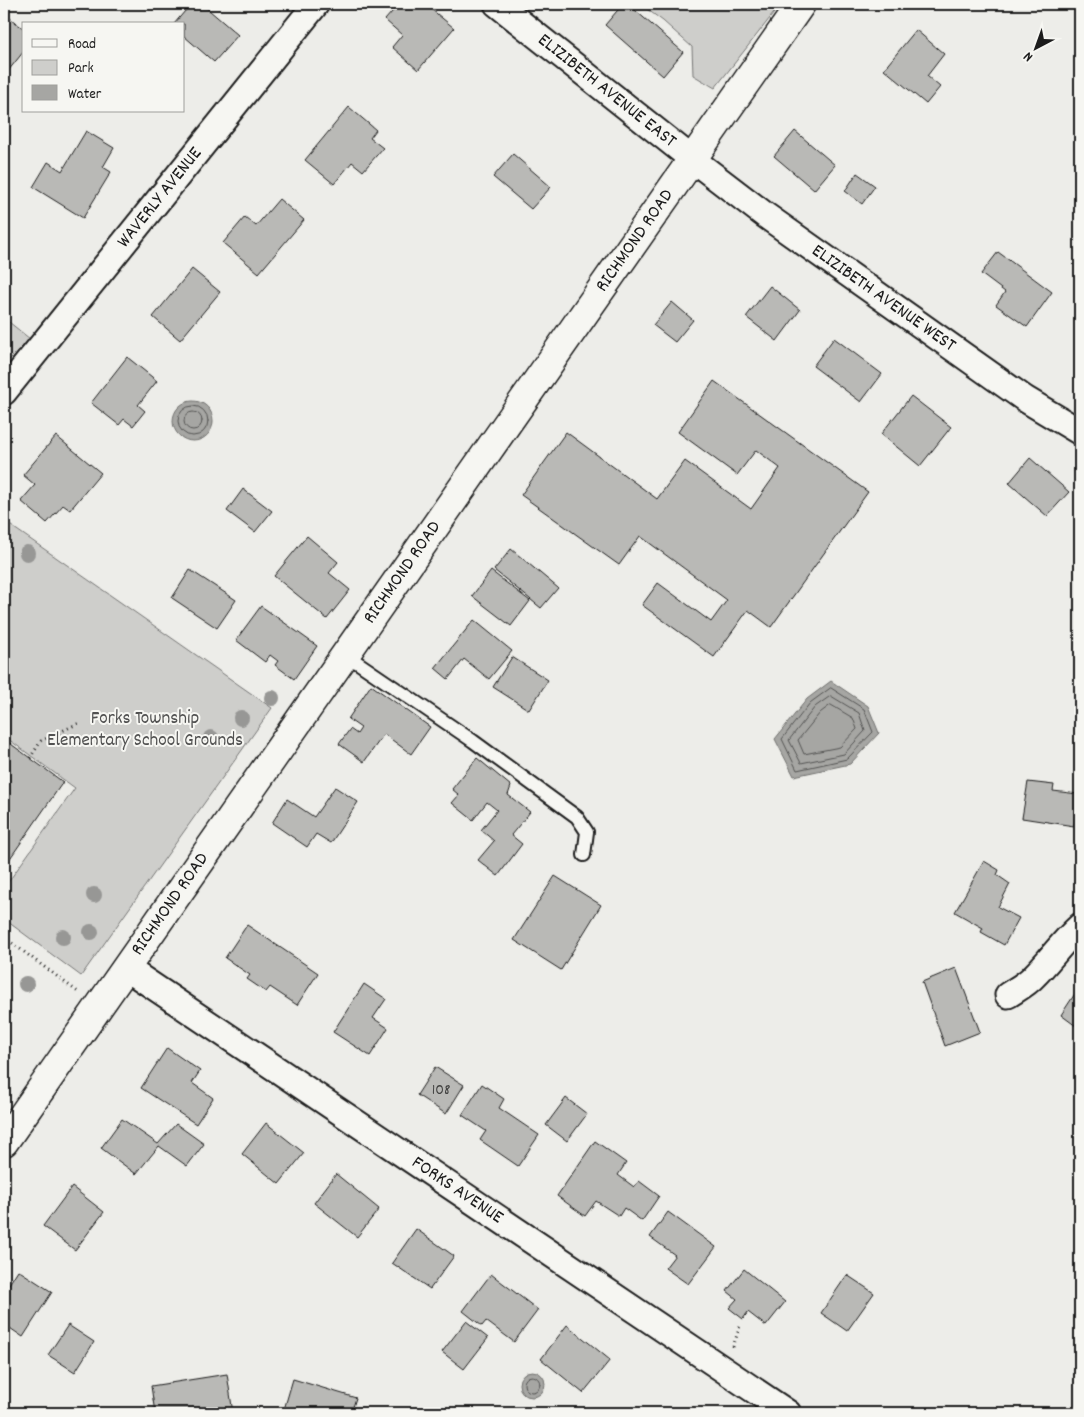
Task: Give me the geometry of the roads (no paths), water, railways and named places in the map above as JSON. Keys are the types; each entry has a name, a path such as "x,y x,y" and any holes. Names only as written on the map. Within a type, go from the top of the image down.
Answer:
{"street":[{"name":"WAVERLY AVENUE","path":"4,392 316,4"},
{"name":"ELIZIBETH AVENUE EAST","path":"497,4 692,160"},
{"name":"RICHMOND ROAD","path":"4,1142 801,4"},
{"name":"ELIZIBETH AVENUE WEST","path":"692,160 765,215 1024,399 1080,432"},
{"path":"1008,995 1033,978 1080,926"},
{"name":"FORKS AVENUE","path":"126,968 788,1413"}],"lane":[{"path":"345,654 473,741 577,817 586,832 584,855"}],"water":[{"path":"197,401 204,404 210,410 213,421 212,429 204,438 197,441 189,441 182,438 174,429 173,417 176,410 185,402"},
{"path":"831,681 868,706 879,733 850,764 794,776 775,739 807,699"},
{"path":"532,1371 541,1375 545,1384 541,1393 532,1397 523,1393 519,1384 523,1375"}],"park label":[{"name":"Forks Township Elementary School Grounds","path":"145,730"}]}
